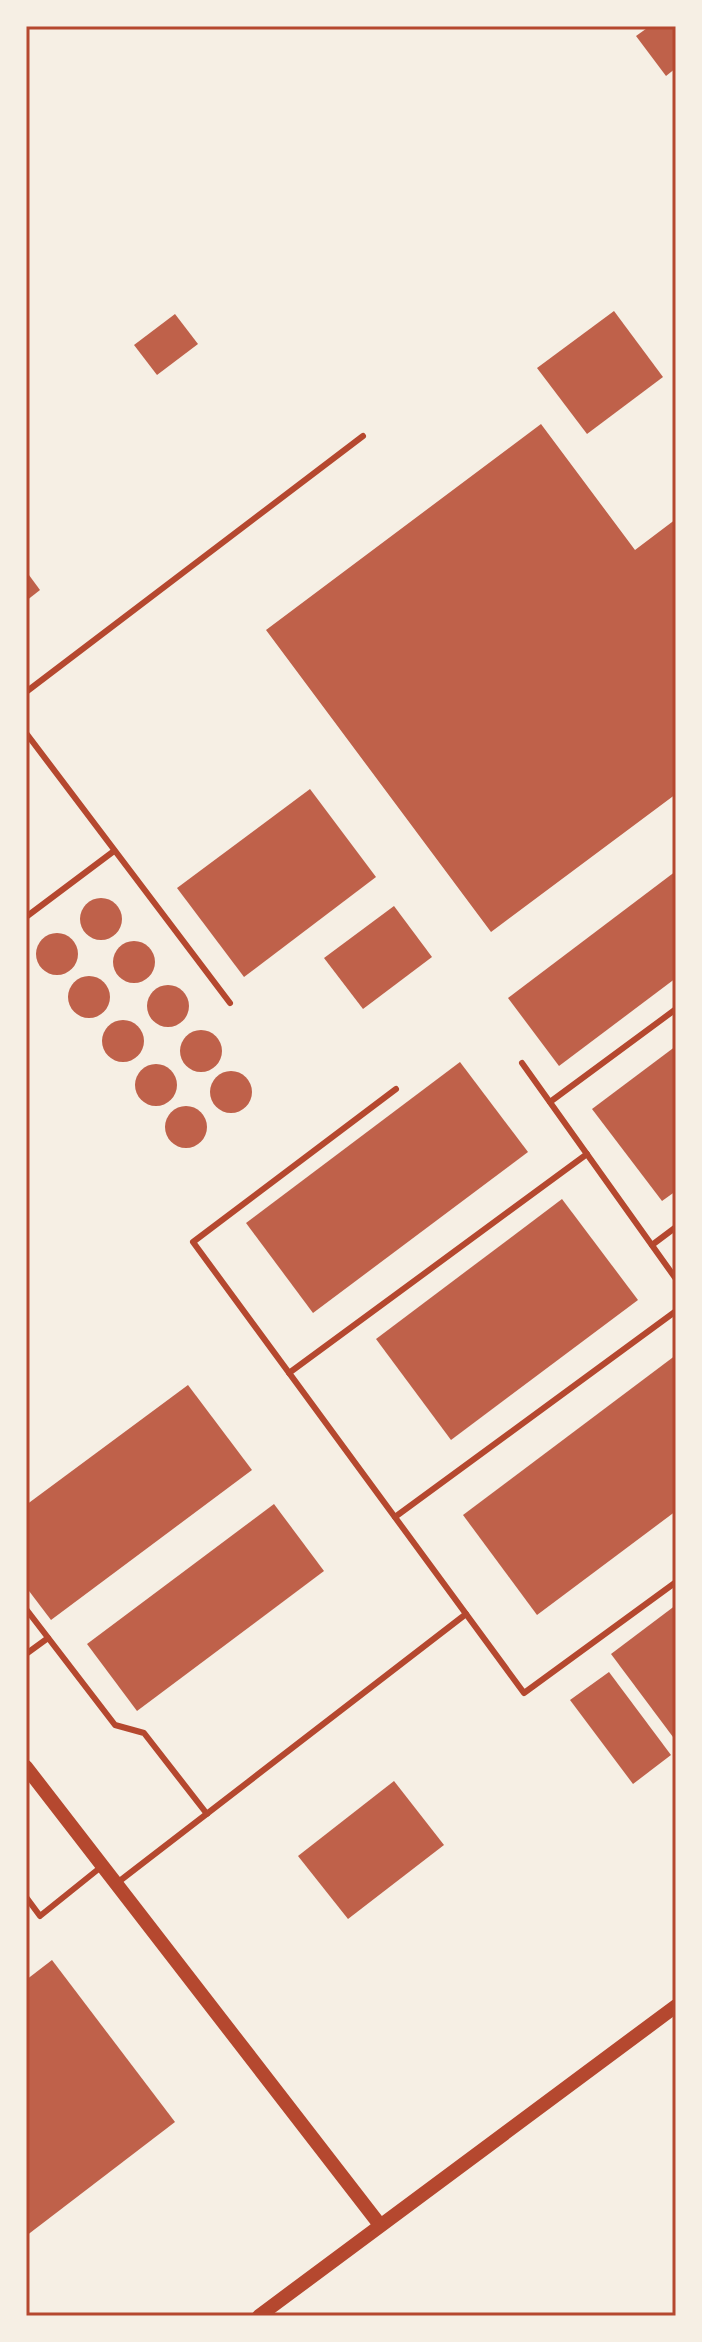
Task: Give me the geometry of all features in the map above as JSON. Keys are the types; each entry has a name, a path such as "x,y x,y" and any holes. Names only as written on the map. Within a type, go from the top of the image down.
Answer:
{"street":[{"path":"26,1767 380,2225"},
{"path":"259,2316 676,2006"}],"lane":[{"path":"26,692 363,436"},
{"path":"26,733 230,1003"},
{"path":"26,917 114,851"},
{"path":"550,1102 676,1009"},
{"path":"522,1063 676,1279"},
{"path":"396,1089 193,1242 524,1693 676,1582"},
{"path":"289,1373 587,1154"},
{"path":"652,1245 676,1227"},
{"path":"395,1517 676,1311"},
{"path":"26,1609 115,1725 144,1733 207,1814"},
{"path":"117,1884 466,1614"},
{"path":"26,1654 48,1638"},
{"path":"26,1897 40,1916 103,1865"}],"building":[{"path":"650,26 676,26 676,68 666,76 636,36"},
{"path":"614,311 663,377 587,434 537,368"},
{"path":"175,314 198,344 157,375 134,345"},
{"path":"541,424 635,550 676,519 676,794 491,932 266,630"},
{"path":"26,571 40,590 26,601"},
{"path":"310,789 376,877 244,977 177,888"},
{"path":"676,871 676,978 559,1066 508,998"},
{"path":"101,898 116,904 122,919 116,934 101,940 86,934 80,919 86,904"},
{"path":"394,906 432,957 363,1009 324,958"},
{"path":"57,933 72,939 78,954 72,969 57,975 42,969 36,954 42,939"},
{"path":"134,941 149,947 155,962 149,977 134,983 119,977 113,962 119,947"},
{"path":"89,976 104,982 110,997 104,1012 89,1018 74,1012 68,997 74,982"},
{"path":"168,985 183,991 189,1006 183,1021 168,1027 153,1021 147,1006 153,991"},
{"path":"123,1020 138,1026 144,1041 138,1056 123,1062 108,1056 102,1041 108,1026"},
{"path":"201,1030 216,1036 222,1051 216,1066 201,1072 186,1066 180,1051 186,1036"},
{"path":"676,1046 676,1191 662,1201 592,1109"},
{"path":"460,1062 528,1152 313,1313 246,1223"},
{"path":"156,1064 171,1070 177,1085 171,1100 156,1106 141,1100 135,1085 141,1070"},
{"path":"231,1071 246,1077 252,1092 246,1107 231,1113 216,1107 210,1092 216,1077"},
{"path":"186,1106 201,1112 207,1127 201,1142 186,1148 171,1142 165,1127 171,1112"},
{"path":"562,1199 638,1300 451,1440 376,1339"},
{"path":"676,1355 676,1511 537,1615 463,1515"},
{"path":"188,1385 252,1470 51,1620 26,1587 26,1505"},
{"path":"274,1504 324,1571 137,1711 87,1644"},
{"path":"676,1605 676,1741 611,1654"},
{"path":"609,1672 671,1755 633,1784 570,1700"},
{"path":"394,1781 444,1845 348,1919 298,1856"},
{"path":"52,1960 175,2122 26,2236 26,1980"}]}
